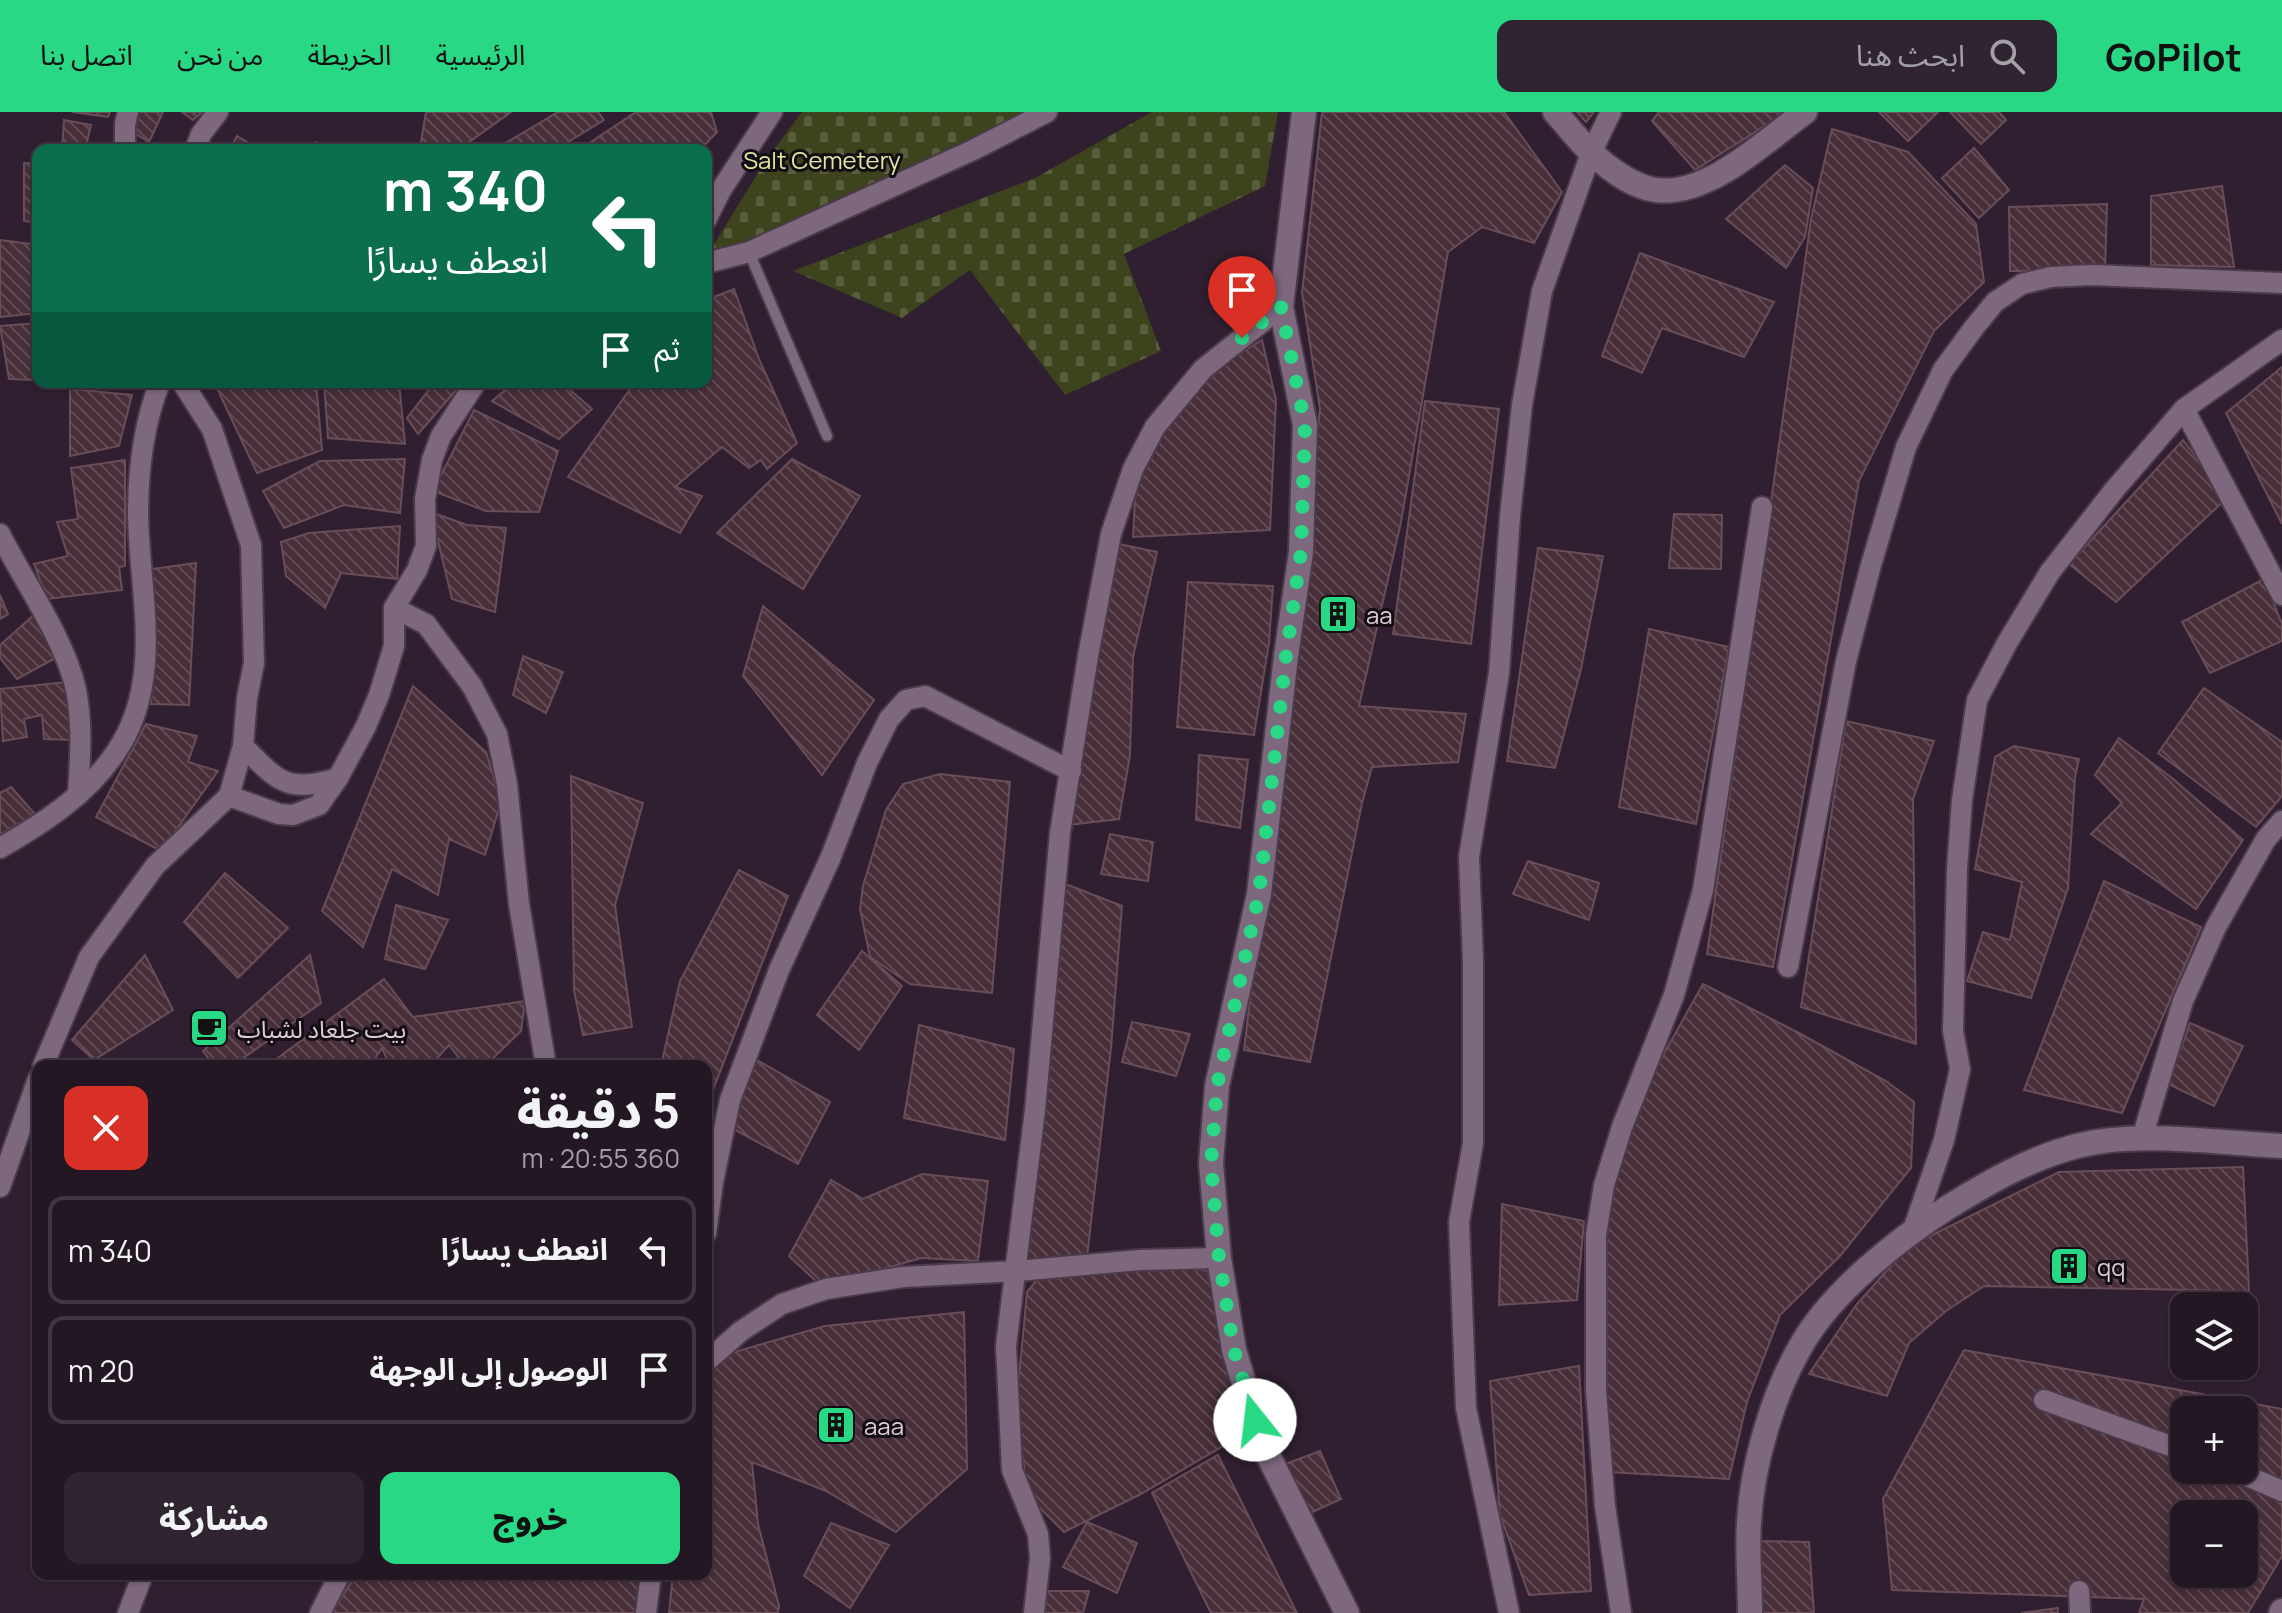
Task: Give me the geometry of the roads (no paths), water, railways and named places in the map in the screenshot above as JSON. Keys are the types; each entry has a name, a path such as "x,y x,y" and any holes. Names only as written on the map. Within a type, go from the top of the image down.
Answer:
{"street":[{"path":"125,144 128,112"},
{"path":"197,144 218,112"},
{"path":"712,208 772,112"},
{"path":"712,261 749,252 973,150 1047,112"},
{"path":"1304,112 1281,307 1305,425 1301,552 1259,894 1217,1086 1211,1163 1219,1258 1234,1350 1262,1443 1347,1613"},
{"path":"1555,112 1591,153 1626,178 1654,190 1682,189 1708,180 1731,167 1805,112"},
{"path":"1509,1613 1466,1408 1459,1222 1473,1143 1473,961 1469,857 1499,673 1510,516 1522,405 1542,291 1599,132 1611,112"},
{"path":"1788,967 1846,661 1906,447 1943,370 1995,302 2022,284 2051,277 2092,275 2282,283"},
{"path":"1034,1613 1040,1558 1038,1534 1012,1470 1006,1346 1035,1110 1060,833 1111,534 1133,469 1155,427 1203,369 1281,307"},
{"path":"1913,1230 1944,1140 1960,1069 1953,1031 1957,869 1962,800 1977,700 2050,572 2115,489 2184,409 2282,340"},
{"path":"0,848 28,832 78,795 117,751 132,719 145,677 147,653 138,514 140,476 149,417 158,388"},
{"path":"46,1060 84,968 99,942 155,866 229,796 243,746 254,663 251,545 212,429 186,388"},
{"path":"229,796 279,814 293,815 319,805 338,778 379,695 394,646 394,608 417,570 426,546 425,499 432,460 441,436 472,388"},
{"path":"2184,409 2282,595"},
{"path":"1621,1613 1605,1506 1596,1391 1596,1235 1604,1185 1617,1142 1674,995 1703,890 1762,507"},
{"path":"0,534 54,635 76,689 81,726 78,795"},
{"path":"394,608 426,624 472,686 497,734 507,784 519,904 545,1060"},
{"path":"712,1189 730,1100 779,970 830,859 867,763 889,719 906,700 925,696 1071,771"},
{"path":"243,746 275,779 310,786 338,778"},
{"path":"2142,1138 2183,1001 2216,927 2266,839 2282,821"},
{"path":"0,1187 32,1096"},
{"path":"1750,1613 1749,1522 1755,1476 1770,1417 1802,1343 1842,1292 1913,1230 1974,1191 2024,1165 2078,1145 2142,1138 2282,1146"},
{"path":"712,1357 741,1331 782,1304 826,1289 903,1277 1140,1260 1219,1258"},
{"path":"2044,1400 2170,1446"},
{"path":"2258,1481 2282,1491"},
{"path":"128,1613 141,1580"},
{"path":"320,1613 337,1580"},
{"path":"646,1613 650,1580"},
{"path":"2079,1591 2080,1613"}],"lane":[{"path":"749,252 827,436"}],"place":[{"name":"aa","path":"1338,614"},
{"name":"بيت جلعاد لشباب","path":"209,1028"},
{"name":"qq","path":"2069,1266"},
{"name":"aaa","path":"836,1425"}],"park label":[{"name":"Salt Cemetery","path":"822,159"}]}
